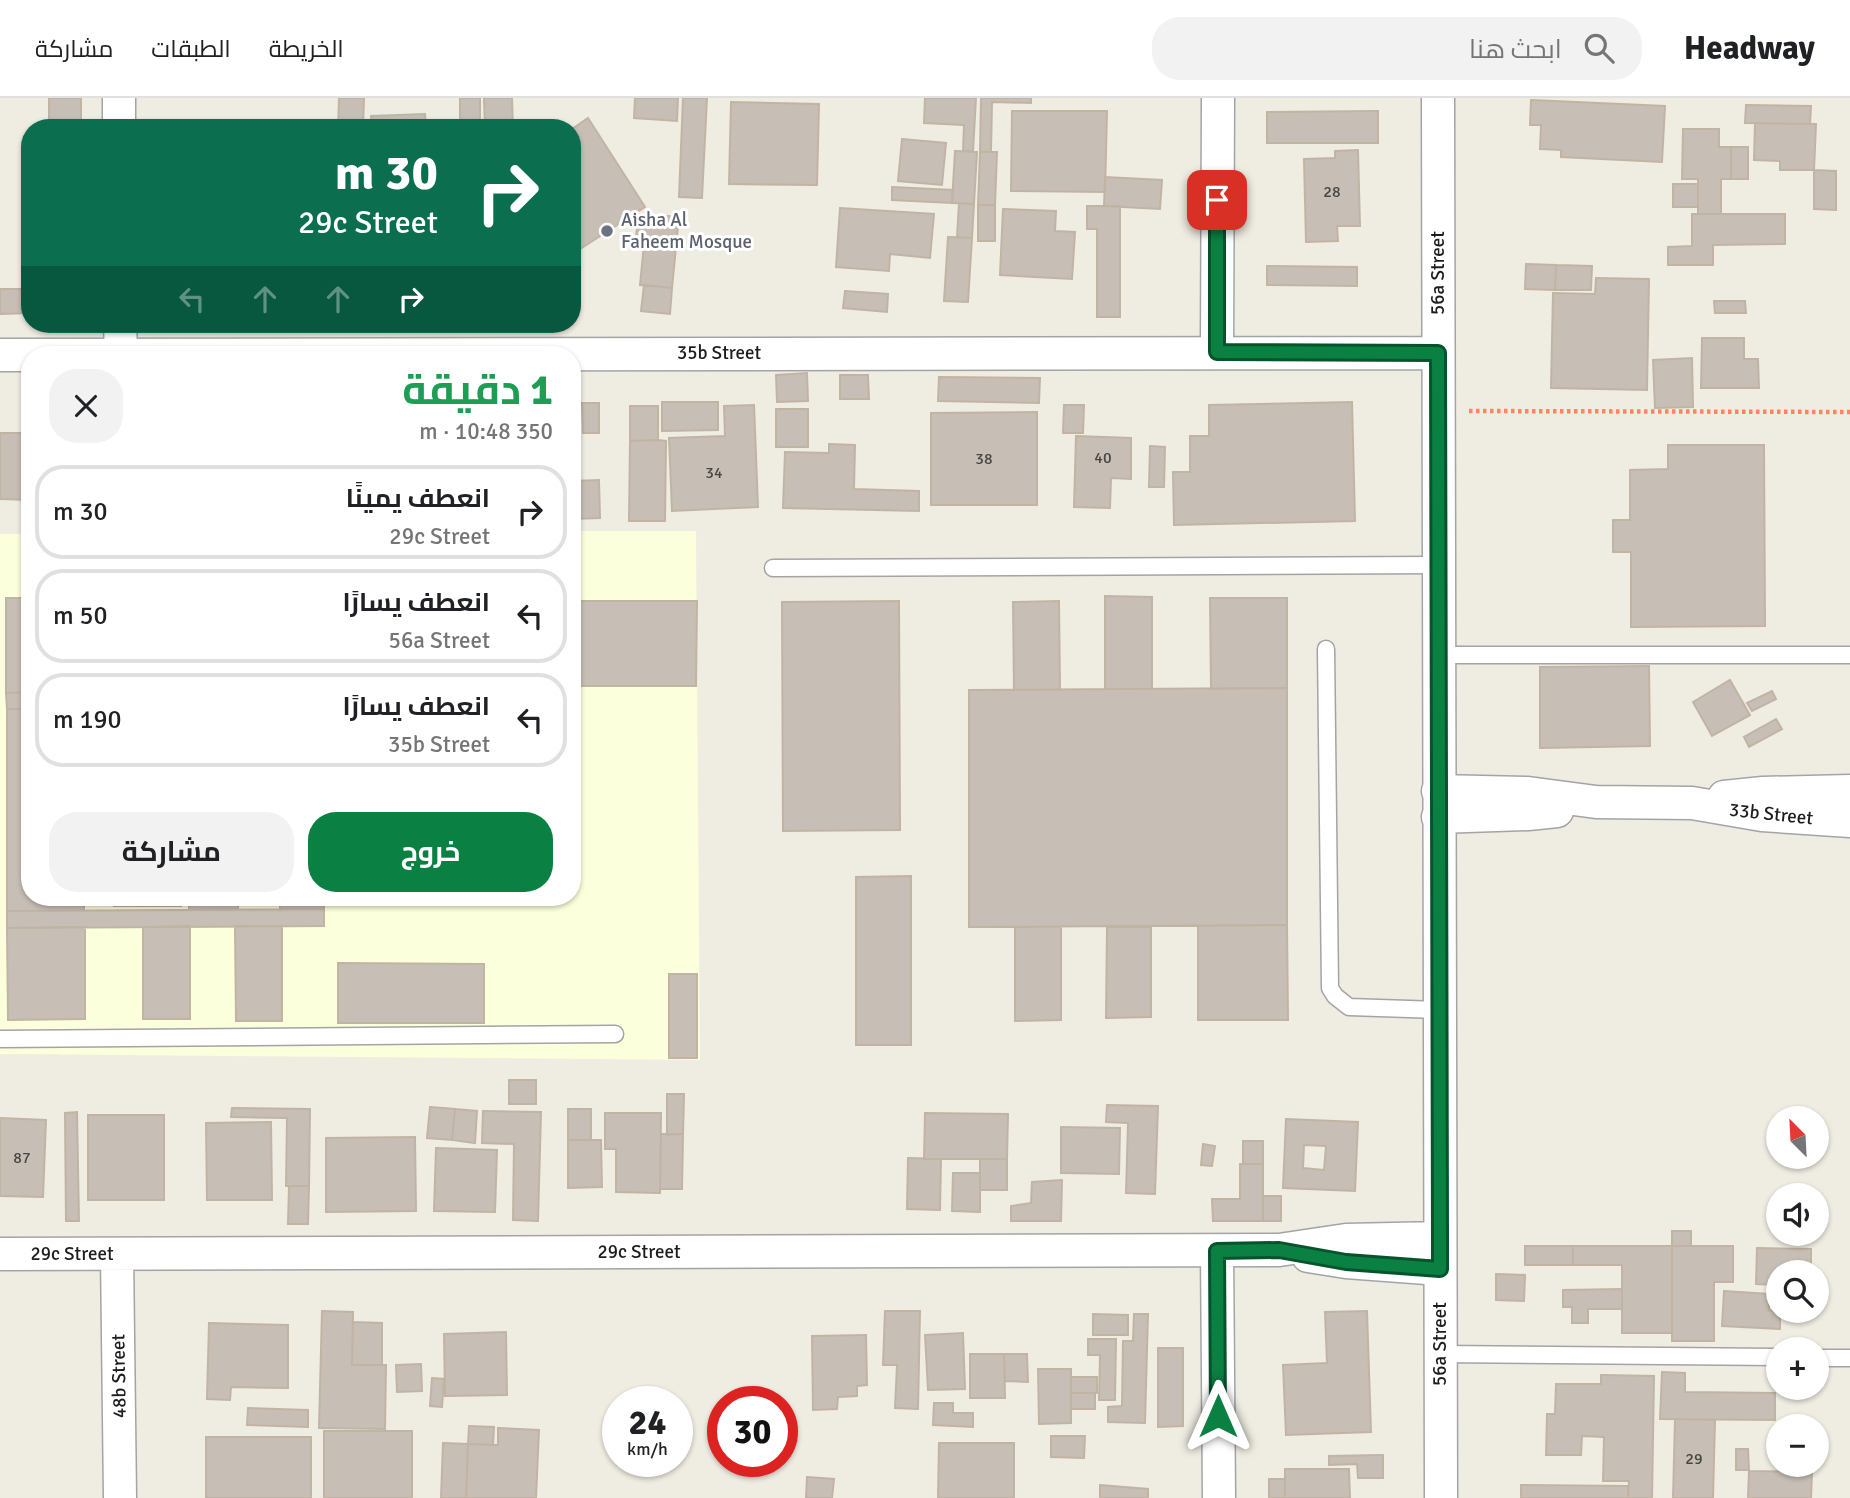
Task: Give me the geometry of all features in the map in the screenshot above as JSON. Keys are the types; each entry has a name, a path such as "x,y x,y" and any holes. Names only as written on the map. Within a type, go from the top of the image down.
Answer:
{"street":[{"path":"119,98 119,119"},
{"path":"1217,98 1217,352"},
{"name":"56a Street","path":"1438,98 1441,1498"},
{"name":"35b Street","path":"68,346 120,339 1438,353"},
{"name":"35b Street","path":"0,355 21,352"},
{"name":"33b Street","path":"1438,804 1528,814 1596,802 1692,803 1763,793 1850,791"},
{"name":"33b Street","path":"1692,803 1762,815 1850,821"},
{"name":"29c Street","path":"0,1254 1279,1250 1346,1262 1440,1254"},
{"path":"1217,1251 1219,1498"},
{"name":"48b Street","path":"117,1254 120,1498"}],"lane":[{"path":"773,568 1438,565"},
{"path":"1326,649 1330,988 1341,1003 1349,1007 1439,1010"},
{"path":"1439,655 1850,655"},
{"path":"0,1039 615,1034"},
{"path":"1440,1354 1766,1357"},
{"path":"1829,1358 1850,1358"}],"path":[{"path":"1438,411 1850,412"}],"shaded area":[{"path":"581,531 696,531 700,1060 0,1054 0,534 21,534 21,906 581,906"}],"building":[{"path":"49,98 81,98 81,119 49,119"},
{"path":"339,98 364,98 363,119 338,119"},
{"path":"460,98 480,98 480,119 460,119"},
{"path":"484,98 512,98 513,119 485,119"},
{"path":"635,98 678,98 677,121 634,118"},
{"path":"683,98 707,98 702,198 679,197"},
{"path":"925,98 976,98 973,151 963,151 964,125 924,123"},
{"path":"981,98 1031,98 1031,103 992,102 991,152 980,152"},
{"path":"1531,100 1665,106 1662,162 1561,157 1561,150 1540,149 1541,125 1530,125"},
{"path":"731,102 819,104 817,185 729,184"},
{"path":"1746,105 1811,106 1810,124 1745,123"},
{"path":"1012,111 1107,111 1105,192 1011,191"},
{"path":"1378,111 1378,143 1267,143 1267,112"},
{"path":"425,114 425,119 371,119 371,116"},
{"path":"588,118 645,207 581,248 581,123"},
{"path":"1755,123 1816,124 1814,170 1780,170 1780,161 1754,160"},
{"path":"1683,129 1719,129 1719,147 1731,147 1731,179 1721,179 1721,214 1698,214 1698,179 1682,179"},
{"path":"902,139 946,143 942,185 898,181"},
{"path":"1731,147 1748,147 1748,179 1731,179"},
{"path":"1358,150 1360,226 1337,226 1338,241 1306,242 1304,159 1335,158 1335,151"},
{"path":"955,151 977,152 974,204 952,203"},
{"path":"980,152 997,152 995,205 978,205"},
{"path":"1814,170 1836,171 1836,210 1814,209"},
{"path":"1105,177 1162,180 1160,209 1104,206"},
{"path":"1673,184 1698,184 1698,207 1673,207"},
{"path":"892,187 953,190 952,203 892,200"},
{"path":"959,203 974,204 972,238 957,237"},
{"path":"978,205 995,205 995,241 978,241"},
{"path":"1087,206 1120,206 1120,317 1097,317 1097,229 1087,229"},
{"path":"840,208 934,214 930,258 890,254 889,271 836,267"},
{"path":"1003,209 1056,211 1055,231 1075,232 1072,279 1000,275"},
{"path":"639,214 679,217 676,247 635,243"},
{"path":"1692,214 1785,214 1785,244 1713,245 1713,265 1668,265 1668,247 1692,246"},
{"path":"948,237 972,238 968,302 944,301"},
{"path":"644,244 676,247 672,288 640,285"},
{"path":"1526,264 1556,265 1555,290 1525,289"},
{"path":"1556,265 1592,266 1591,290 1555,290"},
{"path":"1267,266 1357,267 1357,286 1267,285"},
{"path":"1596,278 1649,279 1647,390 1551,388 1553,293 1595,294"},
{"path":"644,285 672,288 670,314 641,311"},
{"path":"0,289 21,289 21,313 0,314"},
{"path":"845,291 888,294 887,312 843,308"},
{"path":"1714,301 1745,301 1746,313 1715,313"},
{"path":"1702,338 1744,338 1744,359 1758,359 1759,388 1701,388"},
{"path":"1692,358 1693,407 1655,408 1653,360"},
{"path":"807,373 808,401 777,402 776,375"},
{"path":"840,375 868,375 869,399 840,399"},
{"path":"939,377 1040,378 1039,403 938,401"},
{"path":"662,402 718,402 718,430 662,431"},
{"path":"1352,402 1355,521 1174,525 1173,472 1190,472 1190,436 1209,436 1209,405"},
{"path":"582,403 599,403 599,433 583,433"},
{"path":"754,405 758,507 672,511 669,438 725,436 724,406"},
{"path":"1064,405 1084,405 1083,433 1063,433"},
{"path":"630,406 658,406 658,440 630,441"},
{"path":"776,409 808,409 808,447 776,447"},
{"path":"1037,412 1037,505 931,505 931,413"},
{"path":"0,433 21,433 21,500 0,499"},
{"path":"1076,436 1131,438 1131,479 1111,478 1110,508 1074,507"},
{"path":"630,441 666,441 665,521 629,521"},
{"path":"829,444 855,445 854,489 919,491 919,511 783,508 785,452 829,453"},
{"path":"1668,445 1764,445 1765,626 1631,627 1631,552 1613,552 1613,520 1630,520 1630,470 1668,469"},
{"path":"1150,446 1165,447 1164,487 1149,487"},
{"path":"599,480 600,518 581,519 581,481"},
{"path":"1105,596 1152,597 1152,689 1105,689"},
{"path":"6,598 21,598 21,692 6,693"},
{"path":"1210,598 1287,598 1287,688 1211,689"},
{"path":"581,601 697,601 696,686 581,686"},
{"path":"899,601 900,830 783,831 782,602"},
{"path":"1059,601 1060,690 1014,690 1013,602"},
{"path":"1649,666 1650,746 1540,748 1540,667"},
{"path":"1730,680 1750,715 1712,736 1693,702"},
{"path":"1287,688 1287,925 969,927 969,690"},
{"path":"1772,691 1776,699 1752,711 1747,703"},
{"path":"21,692 21,709 7,709 6,693"},
{"path":"7,709 21,709 21,906 84,906 84,911 7,911"},
{"path":"1776,719 1782,729 1749,747 1744,737"},
{"path":"911,876 911,1045 856,1045 856,877"},
{"path":"189,906 238,906 238,909 189,910"},
{"path":"280,906 324,906 324,909 280,909"},
{"path":"324,909 324,926 7,928 7,911"},
{"path":"1287,925 1288,1020 1198,1020 1198,926"},
{"path":"190,926 190,1019 143,1019 143,927"},
{"path":"235,926 282,926 282,1021 236,1021"},
{"path":"85,927 85,1019 8,1020 7,928"},
{"path":"1015,927 1061,927 1061,1020 1015,1021"},
{"path":"1107,927 1151,927 1151,1017 1106,1018"},
{"path":"338,963 484,964 484,1023 338,1023"},
{"path":"669,974 697,974 697,1058 669,1058"},
{"path":"509,1080 536,1080 536,1104 509,1104"},
{"path":"667,1094 684,1094 683,1134 667,1135"},
{"path":"1107,1105 1158,1106 1155,1194 1126,1193 1128,1123 1106,1122"},
{"path":"430,1107 455,1109 452,1140 427,1138"},
{"path":"232,1108 310,1109 309,1186 286,1186 287,1118 231,1117"},
{"path":"455,1109 477,1111 475,1143 452,1140"},
{"path":"568,1109 591,1109 591,1140 568,1140"},
{"path":"483,1111 541,1112 538,1221 513,1220 514,1144 482,1143"},
{"path":"77,1112 79,1221 66,1221 65,1113"},
{"path":"605,1113 661,1113 660,1193 616,1192 616,1149 605,1149"},
{"path":"925,1113 1008,1114 1007,1159 924,1159"},
{"path":"88,1115 164,1115 164,1200 88,1200"},
{"path":"0,1118 46,1120 43,1197 0,1196"},
{"path":"1286,1119 1358,1122 1355,1191 1283,1188","holes":["1304,1145 1326,1146 1324,1170 1303,1168"]},
{"path":"271,1122 272,1200 207,1200 206,1123"},
{"path":"1061,1127 1120,1128 1119,1174 1061,1173"},
{"path":"661,1134 683,1134 682,1189 660,1189"},
{"path":"415,1137 416,1211 326,1212 326,1138"},
{"path":"568,1140 601,1140 602,1187 568,1188"},
{"path":"1243,1141 1263,1141 1263,1164 1243,1164"},
{"path":"1203,1144 1215,1146 1212,1166 1201,1165"},
{"path":"436,1148 497,1150 495,1212 434,1211"},
{"path":"908,1158 941,1159 940,1210 907,1209"},
{"path":"980,1159 1007,1159 1007,1190 980,1190"},
{"path":"1240,1164 1263,1164 1263,1221 1213,1221 1212,1199 1240,1199"},
{"path":"953,1173 980,1173 980,1212 952,1211"},
{"path":"1062,1180 1061,1221 1011,1221 1011,1206 1031,1203 1032,1182"},
{"path":"289,1186 309,1186 308,1224 288,1224"},
{"path":"1263,1196 1281,1196 1281,1221 1263,1221"},
{"path":"1672,1231 1691,1231 1691,1246 1672,1246"},
{"path":"1525,1246 1573,1246 1573,1265 1525,1265"},
{"path":"1573,1246 1672,1246 1672,1333 1622,1333 1622,1265 1573,1265"},
{"path":"1672,1246 1733,1246 1733,1282 1714,1282 1714,1341 1672,1341"},
{"path":"1757,1248 1811,1249 1811,1260 1766,1260 1766,1284 1756,1284"},
{"path":"1496,1274 1525,1275 1524,1301 1496,1300"},
{"path":"1622,1289 1622,1309 1588,1309 1588,1323 1572,1323 1572,1307 1563,1307 1563,1290"},
{"path":"1724,1291 1766,1294 1766,1323 1780,1323 1780,1329 1722,1326"},
{"path":"322,1311 353,1312 352,1365 386,1365 385,1429 319,1428"},
{"path":"885,1311 920,1311 918,1409 895,1408 897,1365 883,1365"},
{"path":"1367,1311 1371,1432 1286,1435 1283,1365 1327,1363 1325,1312"},
{"path":"1093,1314 1128,1315 1128,1335 1093,1335"},
{"path":"1134,1314 1148,1314 1145,1423 1108,1422 1108,1407 1122,1406 1123,1341 1133,1341"},
{"path":"353,1322 382,1323 382,1365 352,1365"},
{"path":"209,1323 288,1325 288,1388 231,1387 230,1400 207,1399"},
{"path":"506,1332 507,1395 445,1396 444,1334"},
{"path":"963,1333 965,1389 928,1390 925,1335"},
{"path":"866,1335 867,1385 857,1386 857,1396 838,1397 837,1409 813,1410 812,1336"},
{"path":"1088,1339 1116,1339 1115,1400 1099,1400 1100,1355 1088,1355"},
{"path":"1158,1348 1183,1348 1183,1426 1158,1427"},
{"path":"970,1354 1004,1354 1005,1398 970,1398"},
{"path":"1004,1354 1027,1354 1028,1382 1005,1381"},
{"path":"421,1364 422,1391 397,1392 396,1365"},
{"path":"1038,1369 1071,1369 1071,1423 1039,1424"},
{"path":"1662,1372 1685,1373 1685,1392 1766,1393 1766,1400 1775,1400 1775,1414 1766,1414 1766,1420 1660,1419"},
{"path":"1601,1375 1654,1376 1652,1498 1628,1498 1629,1481 1603,1481 1604,1437 1582,1436 1581,1455 1546,1455 1547,1414 1555,1414 1556,1384 1601,1384"},
{"path":"1071,1377 1097,1377 1097,1393 1071,1393"},
{"path":"432,1378 444,1379 442,1407 430,1406"},
{"path":"1071,1393 1095,1393 1095,1409 1071,1409"},
{"path":"934,1403 953,1403 953,1413 973,1413 973,1427 933,1425"},
{"path":"248,1408 308,1410 308,1427 247,1425"},
{"path":"1675,1419 1715,1420 1713,1498 1673,1498"},
{"path":"469,1426 494,1427 493,1445 468,1444"},
{"path":"498,1428 539,1430 536,1498 466,1498 468,1444 498,1445"},
{"path":"324,1431 412,1431 412,1498 324,1498"},
{"path":"1051,1436 1085,1436 1084,1458 1051,1457"},
{"path":"206,1437 311,1437 311,1498 206,1498"},
{"path":"443,1443 468,1444 466,1498 441,1498"},
{"path":"939,1443 1014,1443 1014,1498 938,1498"},
{"path":"1736,1449 1748,1449 1749,1470 1736,1470"},
{"path":"1383,1455 1383,1478 1358,1478 1357,1464 1329,1465 1329,1456"},
{"path":"1285,1469 1349,1469 1350,1498 1285,1498"},
{"path":"1749,1471 1766,1471 1766,1477 1812,1477 1811,1498 1748,1498"},
{"path":"807,1477 834,1479 832,1498 806,1498"},
{"path":"1269,1479 1285,1479 1285,1498 1269,1498"},
{"path":"1100,1485 1148,1489 1148,1498 1100,1498"},
{"path":"1521,1485 1628,1486 1628,1498 1521,1498"}],"place":[{"name":"Aisha Al Faheem Mosque","path":"607,231"}],"route":[{"path":"1217,200 1217,352 1438,353 1440,1238 1440,1269 1346,1262 1279,1250 1217,1251 1218,1416"}]}
